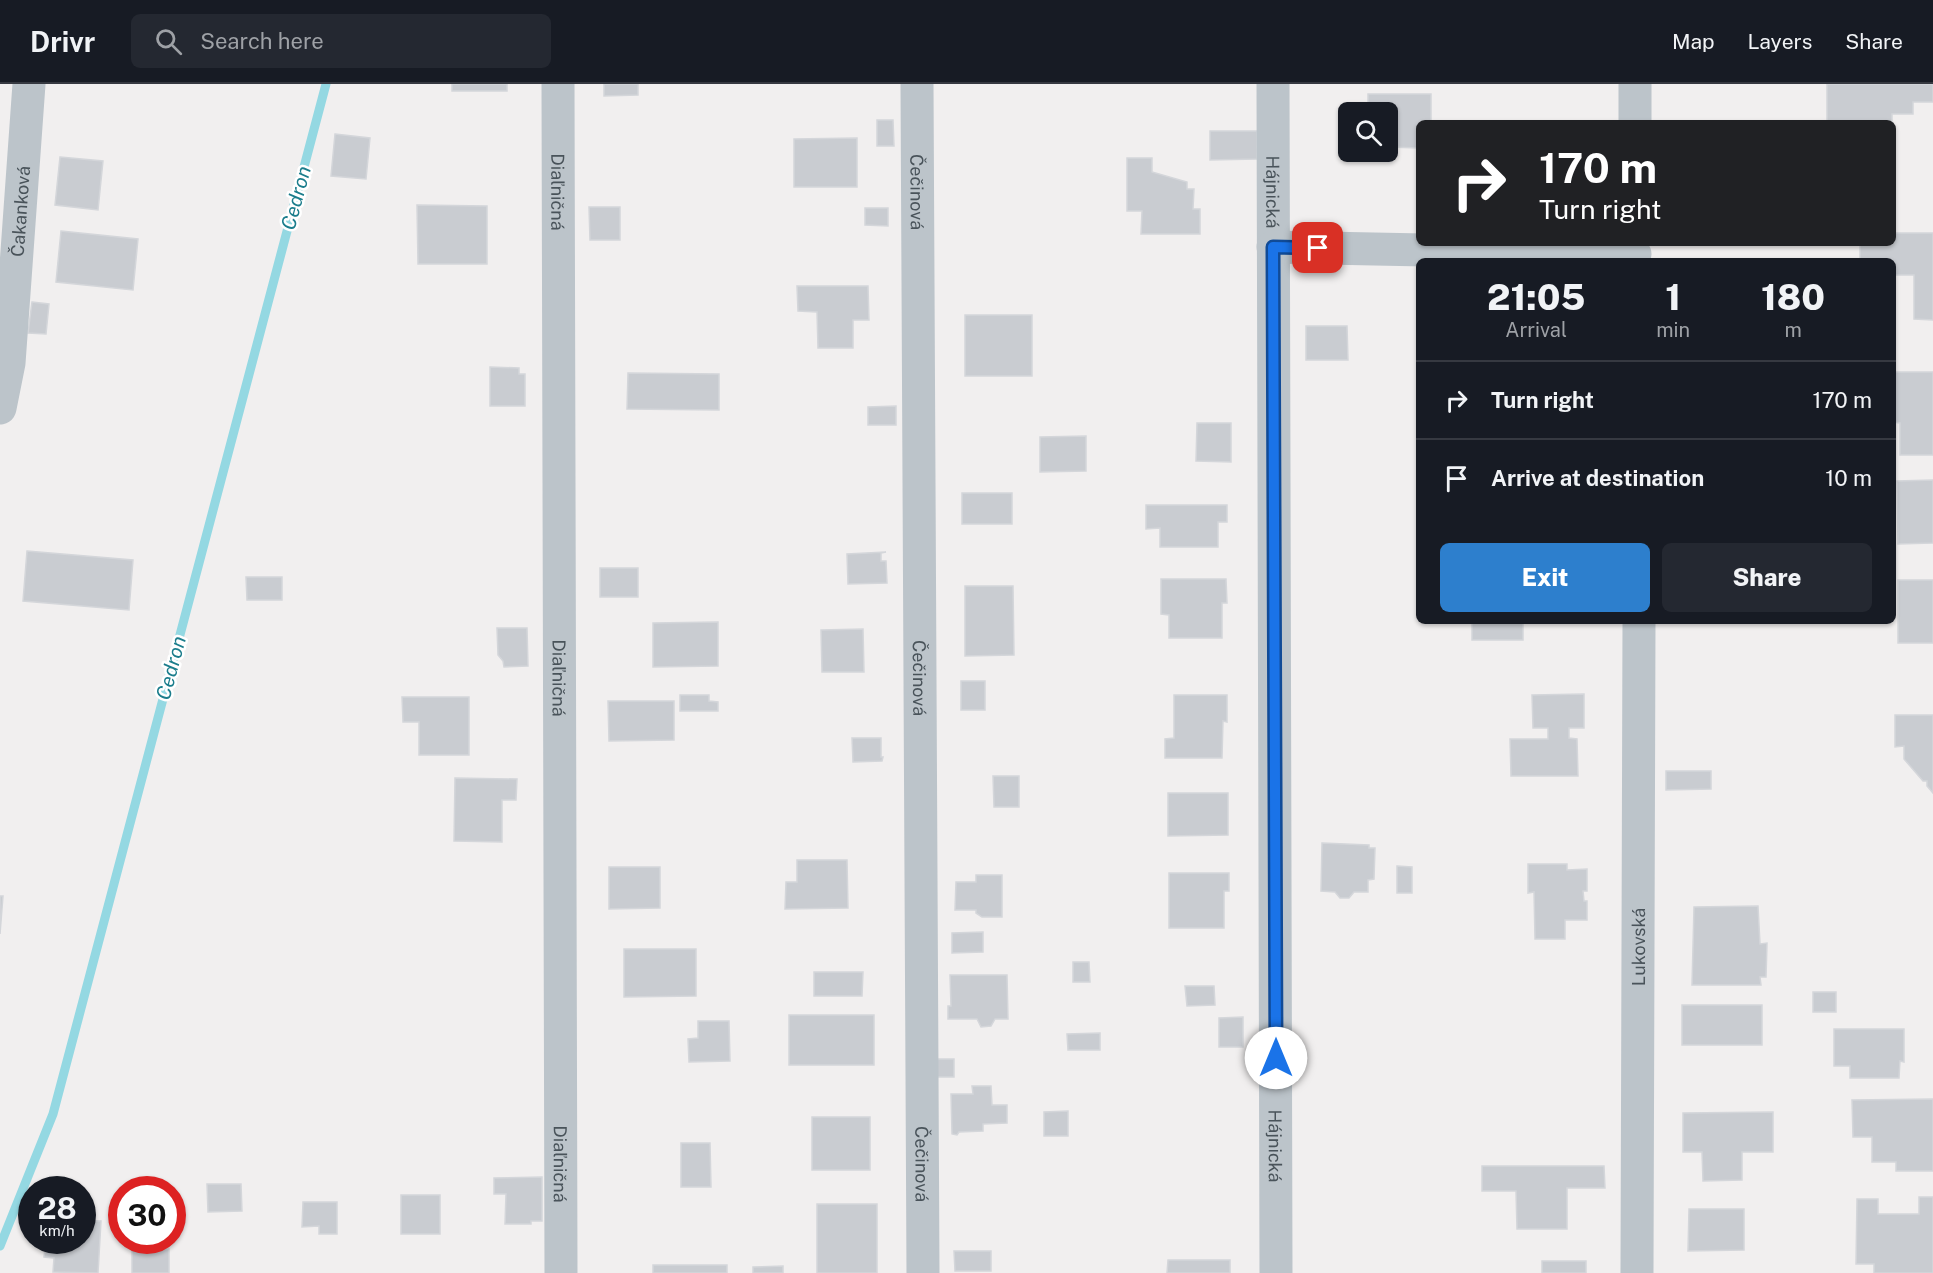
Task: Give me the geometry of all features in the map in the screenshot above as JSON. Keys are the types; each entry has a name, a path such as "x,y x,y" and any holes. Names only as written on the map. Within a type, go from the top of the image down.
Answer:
{"street":[{"name":"Čakanková","path":"0,408 9,363 29,84"},
{"name":"Diaľničná","path":"558,84 561,1273"},
{"name":"Čečinová","path":"918,84 923,1273"},
{"name":"Hájnická","path":"1273,84 1276,1273"},
{"path":"1635,84 1635,120"},
{"path":"1273,247 1635,253"},
{"name":"Lukovská","path":"1637,1273 1639,624"}],"building":[{"path":"452,84 507,84 507,91 452,91"},
{"path":"604,84 638,84 638,95 604,96"},
{"path":"1827,84 1933,84 1933,102 1913,102 1913,114 1892,114 1892,120 1827,120"},
{"path":"1368,94 1431,94 1431,120 1416,120 1416,148 1398,147 1398,102 1368,102"},
{"path":"877,120 893,120 894,146 877,146"},
{"path":"1210,131 1257,131 1257,159 1210,160"},
{"path":"335,134 370,138 366,179 331,176"},
{"path":"857,138 857,187 794,187 794,139"},
{"path":"60,157 103,161 98,210 55,205"},
{"path":"1127,158 1152,158 1152,172 1187,182 1187,189 1194,189 1193,209 1200,209 1200,234 1141,234 1142,211 1127,211"},
{"path":"417,205 487,206 487,264 418,264"},
{"path":"589,207 620,207 620,240 590,240"},
{"path":"865,208 888,208 888,226 865,225"},
{"path":"61,231 138,239 133,290 56,282"},
{"path":"1896,233 1933,233 1933,320 1914,319 1914,275 1896,275 1896,258 1860,258 1860,246 1896,246"},
{"path":"797,286 868,286 869,320 853,320 853,348 818,348 817,312 798,311"},
{"path":"32,302 49,304 46,334 28,333"},
{"path":"965,315 1032,315 1032,376 965,376"},
{"path":"1306,326 1347,326 1348,360 1306,360"},
{"path":"490,367 519,368 519,374 525,374 525,406 490,406"},
{"path":"1896,372 1933,372 1933,455 1900,455 1900,423 1896,422"},
{"path":"628,373 719,374 719,410 627,409"},
{"path":"896,406 896,425 868,425 868,407"},
{"path":"1197,423 1231,423 1231,462 1196,461"},
{"path":"1086,436 1086,471 1040,472 1040,437"},
{"path":"1933,480 1933,543 1898,544 1897,481"},
{"path":"962,493 1012,493 1012,524 962,524"},
{"path":"1146,505 1227,505 1227,522 1218,522 1218,547 1160,547 1160,528 1146,529"},
{"path":"27,551 133,560 129,610 23,601"},
{"path":"886,552 881,553 881,561 886,561 887,583 848,584 847,554"},
{"path":"600,568 638,568 638,597 600,597"},
{"path":"246,577 282,577 282,600 247,600"},
{"path":"1161,579 1226,579 1227,603 1222,603 1222,638 1169,638 1169,615 1161,614"},
{"path":"1898,580 1933,580 1933,643 1898,643"},
{"path":"965,586 1013,586 1014,655 965,656"},
{"path":"718,622 718,666 653,667 653,623"},
{"path":"1472,624 1523,624 1523,640 1472,640"},
{"path":"497,628 527,628 528,666 504,667 498,655"},
{"path":"863,629 864,672 822,672 821,630"},
{"path":"961,681 985,681 985,710 961,710"},
{"path":"1584,694 1584,728 1569,728 1569,738 1577,739 1578,776 1511,776 1510,739 1548,739 1548,728 1533,728 1532,695"},
{"path":"680,695 709,695 709,701 718,702 718,711 680,711"},
{"path":"1174,695 1227,695 1227,722 1223,721 1222,758 1165,758 1165,739 1174,738"},
{"path":"402,697 469,697 469,755 419,755 419,722 403,722"},
{"path":"608,701 674,701 674,740 609,741"},
{"path":"1895,715 1933,715 1933,793 1927,786 1927,781 1923,781 1904,759 1904,746 1895,747"},
{"path":"852,738 881,738 882,761 853,762"},
{"path":"1666,771 1711,771 1711,789 1666,790"},
{"path":"993,776 1019,776 1019,807 994,807"},
{"path":"455,778 517,779 516,800 502,800 502,842 454,841"},
{"path":"1168,793 1228,793 1228,835 1168,836"},
{"path":"1322,843 1369,845 1369,848 1375,848 1374,879 1368,880 1368,892 1354,892 1349,898 1340,898 1335,892 1321,891"},
{"path":"797,860 847,860 848,908 785,909 786,882 797,882"},
{"path":"1528,864 1567,864 1567,870 1587,869 1587,891 1583,891 1584,901 1587,901 1587,920 1565,920 1565,939 1535,939 1534,892 1528,893"},
{"path":"1397,866 1412,867 1412,893 1397,893"},
{"path":"609,867 660,867 660,908 609,909"},
{"path":"1169,873 1229,873 1229,891 1224,891 1224,928 1169,928"},
{"path":"976,875 1002,875 1002,917 982,917 976,913 976,910 955,910 956,882 976,882"},
{"path":"0,896 3,896 0,934"},
{"path":"1758,906 1760,944 1767,943 1766,977 1760,977 1761,985 1692,985 1694,907"},
{"path":"983,932 983,952 952,953 952,933"},
{"path":"624,949 696,949 696,996 624,997"},
{"path":"1073,962 1089,962 1090,982 1073,982"},
{"path":"814,972 863,972 862,996 814,996"},
{"path":"950,975 1007,975 1008,1019 995,1019 991,1026 981,1027 977,1019 948,1019 948,1006 951,1006"},
{"path":"1185,986 1214,986 1215,1005 1187,1006"},
{"path":"1813,992 1836,992 1836,1012 1813,1012"},
{"path":"1682,1005 1762,1005 1762,1045 1682,1045"},
{"path":"789,1015 874,1015 874,1065 789,1065"},
{"path":"1243,1017 1243,1047 1219,1047 1219,1018"},
{"path":"698,1021 729,1021 730,1061 689,1062 688,1039 698,1038"},
{"path":"1834,1029 1904,1029 1904,1062 1900,1061 1899,1078 1850,1078 1850,1066 1834,1066"},
{"path":"1100,1033 1100,1050 1068,1050 1067,1034"},
{"path":"929,1059 954,1059 954,1077 929,1077"},
{"path":"972,1086 991,1086 992,1105 1007,1105 1007,1123 983,1124 983,1131 952,1134 951,1094 973,1094"},
{"path":"1933,1099 1933,1171 1896,1171 1896,1162 1872,1162 1872,1137 1853,1137 1852,1100"},
{"path":"1068,1111 1068,1136 1044,1136 1044,1112"},
{"path":"1773,1112 1773,1152 1742,1152 1742,1180 1703,1181 1702,1152 1683,1152 1683,1113"},
{"path":"812,1117 870,1117 870,1170 812,1170"},
{"path":"681,1143 710,1143 711,1187 681,1187"},
{"path":"1482,1166 1604,1166 1605,1188 1567,1188 1567,1229 1517,1229 1516,1191 1482,1191"},
{"path":"542,1177 542,1221 531,1221 531,1224 505,1224 506,1194 494,1194 494,1178"},
{"path":"207,1184 241,1184 242,1211 208,1212"},
{"path":"401,1195 440,1195 440,1234 401,1234"},
{"path":"1919,1197 1933,1197 1933,1273 1874,1273 1874,1264 1856,1264 1857,1199 1878,1199 1878,1214 1919,1214"},
{"path":"303,1202 337,1202 337,1234 319,1234 319,1226 302,1227"},
{"path":"817,1204 877,1204 877,1273 817,1273"},
{"path":"1689,1209 1744,1209 1744,1250 1688,1251"},
{"path":"96,1221 101,1221 98,1273 53,1272 54,1258 44,1257 44,1254 96,1254"},
{"path":"954,1251 991,1251 991,1271 955,1271"},
{"path":"132,1254 169,1254 169,1273 132,1273"},
{"path":"1168,1260 1230,1260 1230,1273 1167,1273"},
{"path":"1542,1261 1586,1261 1586,1273 1542,1273"},
{"path":"653,1265 727,1265 727,1273 653,1273"},
{"path":"783,1266 783,1273 753,1273 753,1267"}],"waterway":[{"name":"Cedron","path":"0,1246 53,1114 326,84"}],"route":[{"path":"1276,1058 1273,247 1318,248"}]}
